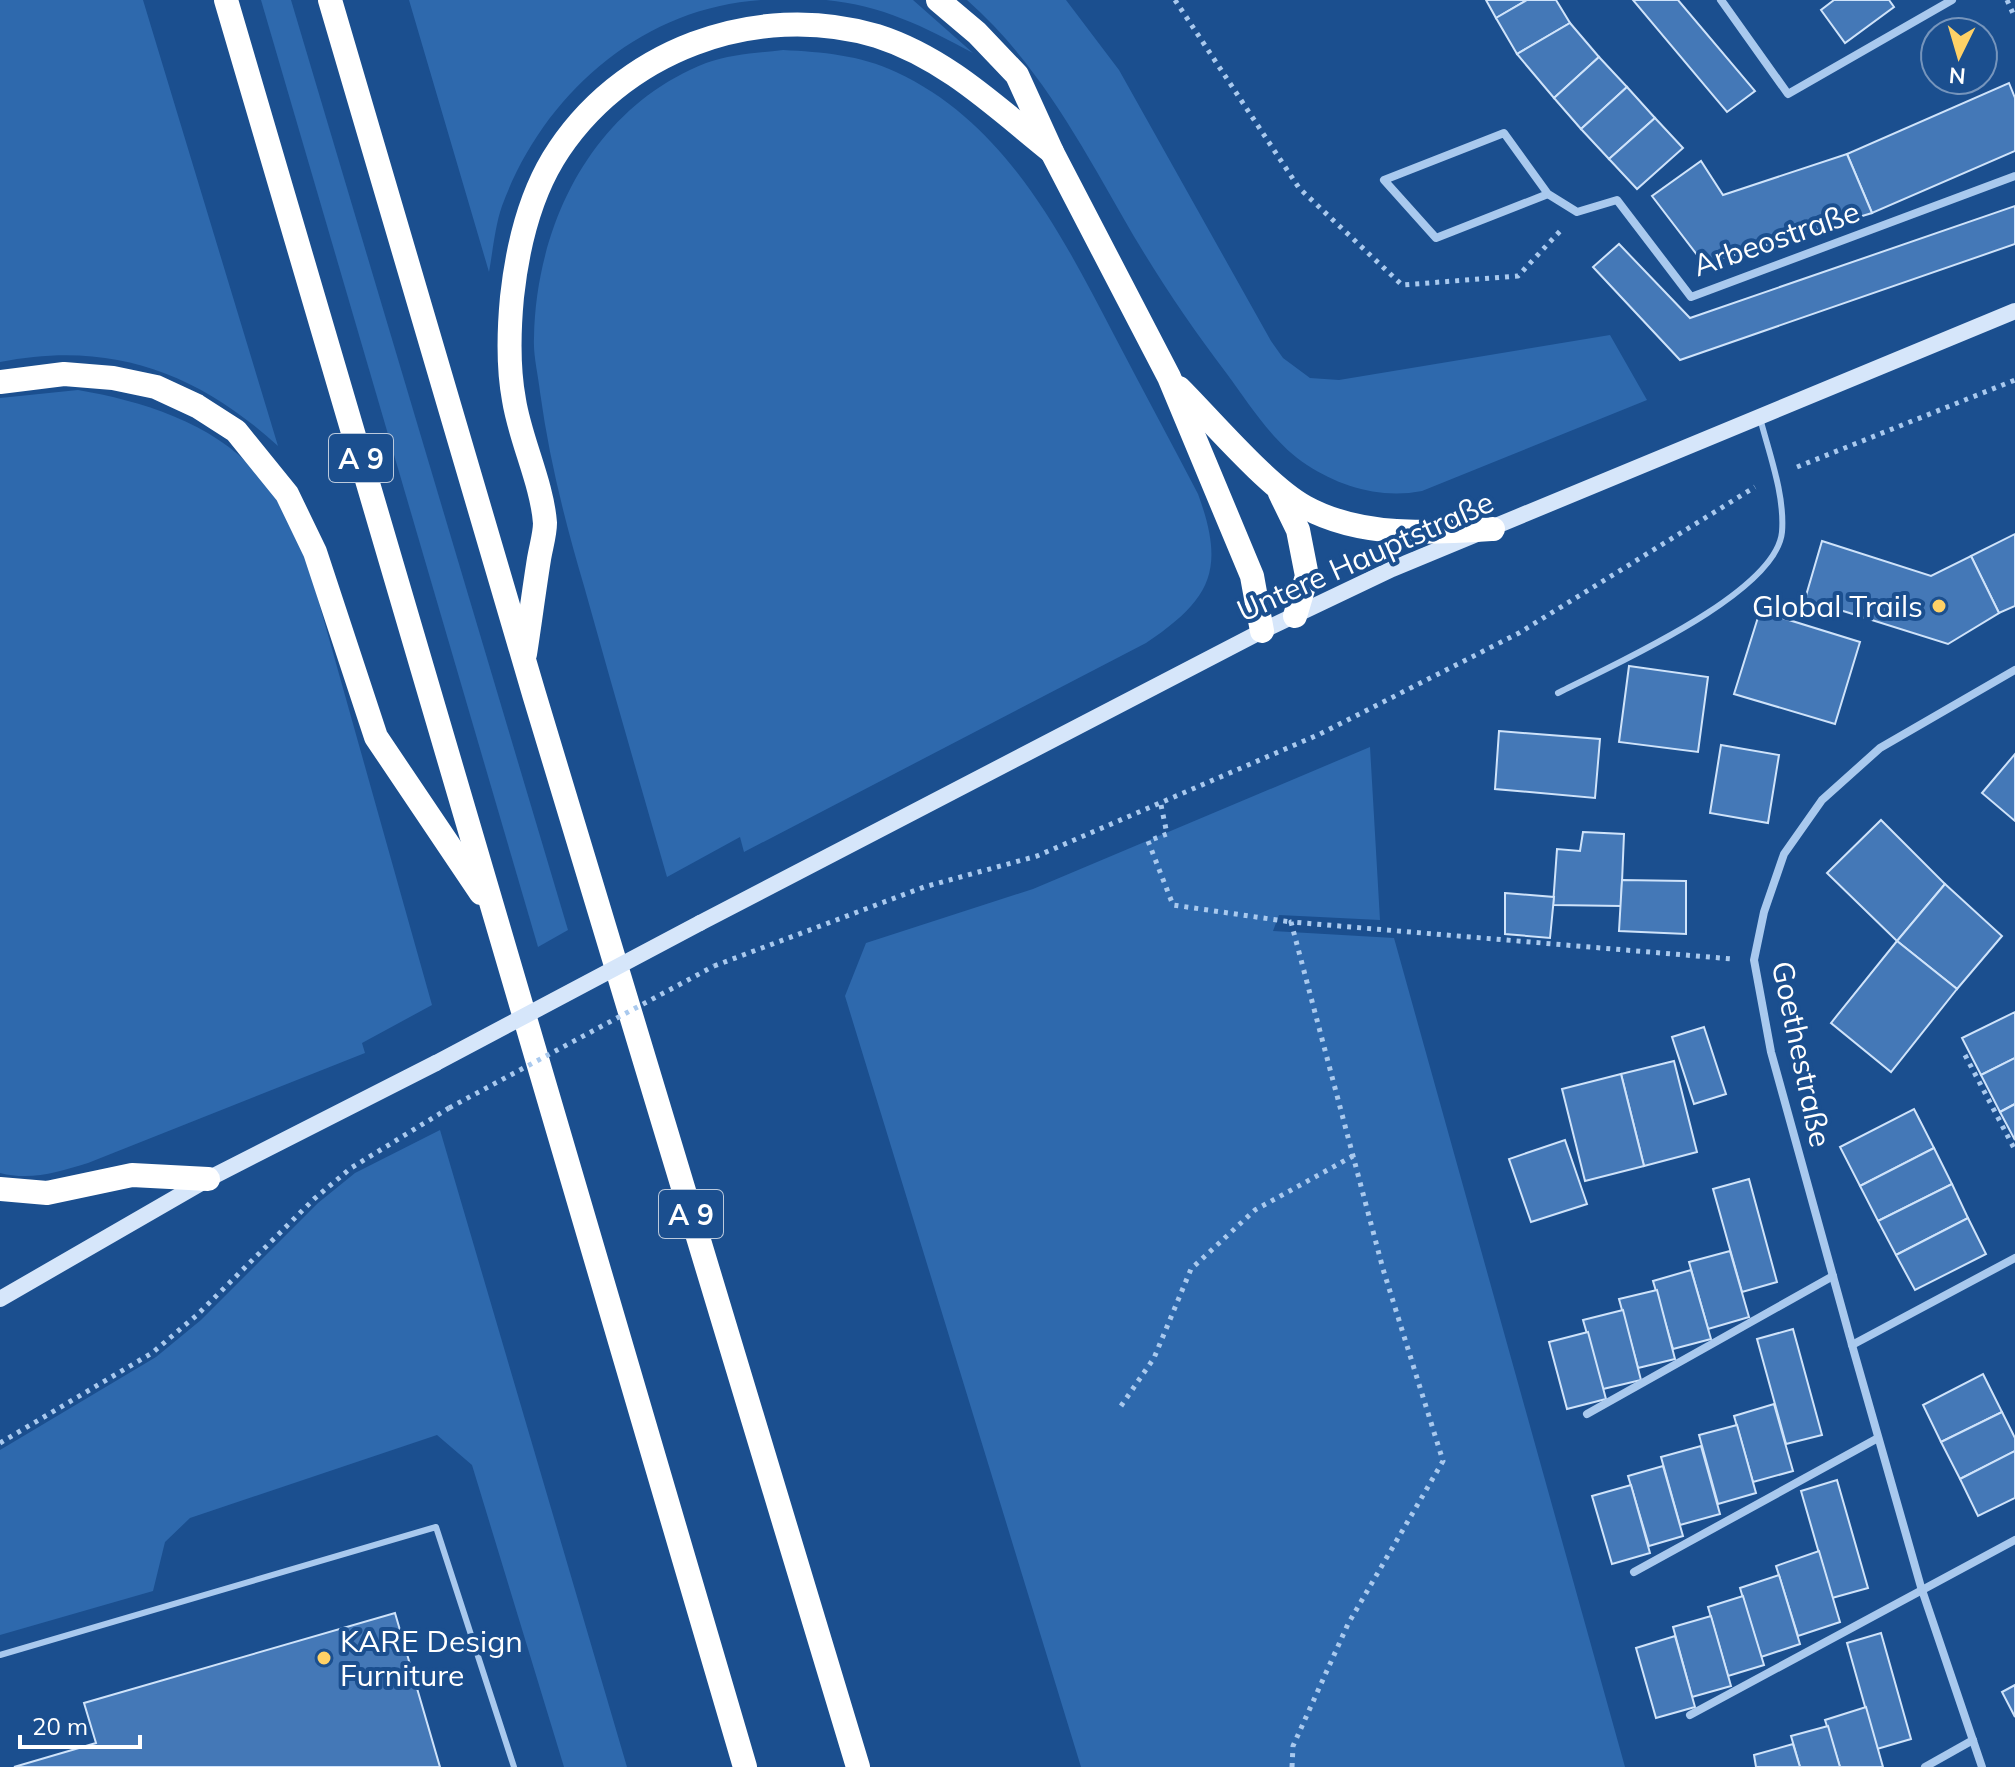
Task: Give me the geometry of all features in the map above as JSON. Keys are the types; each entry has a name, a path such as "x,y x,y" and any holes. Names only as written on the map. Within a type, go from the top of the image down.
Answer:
{"highway":[{"name":"A 9","path":"226,0 745,1767"},
{"name":"A 9","path":"330,0 524,660 858,1767"},
{"path":"938,0 977,33 1017,75 1052,152 1169,377 1247,563 1262,631"},
{"path":"524,660 545,523 513,399 514,287 531,211 552,161 576,125 609,90 648,64 696,39 740,27 783,23 831,25 876,35 950,70 1052,152"},
{"path":"0,382 64,374 113,378 156,387 197,406 236,431 287,494 315,552 376,737 496,915"},
{"path":"1169,377 1274,483 1304,507 1341,522 1425,534 1493,529"},
{"path":"1274,483 1298,530 1307,576 1295,616"},
{"path":"0,1189 47,1193 132,1175 208,1179"}],"main road":[{"name":"Untere Hauptstraße","path":"0,1299 208,1179 1262,631 1392,569 2015,311"}],"street":[{"path":"1721,0 1788,94 1952,0"},
{"path":"1548,194 1436,238 1384,180 1504,133 1548,194 1577,212"},
{"name":"Arbeostraße","path":"1577,212 1617,200 1691,297 2015,176"},
{"name":"Goethestraße","path":"1982,1767 1921,1587 1878,1438 1771,1052 1754,960 1764,912 1784,854 1822,800 1880,748 2015,670"},
{"path":"1852,1345 2015,1258"},
{"path":"1587,1414 1833,1276"},
{"path":"1634,1572 1878,1438"},
{"path":"1690,1715 1921,1587 2015,1540"},
{"path":"1925,1767 1973,1740"}],"lane":[{"path":"1558,693 1701,618 1760,575 1782,535 1775,476 1760,418"},
{"path":"0,1655 436,1527 514,1767"}],"path":[{"path":"1175,0 1299,188 1402,285 1518,276 1577,212"},
{"path":"2007,0 2015,18"},
{"path":"0,1443 152,1353 197,1315 314,1199 351,1168 449,1108 714,966 924,887 1037,856 1320,734 1519,633 1775,476 2015,380"},
{"path":"1161,805 1167,834 1148,841 1173,905 1291,922 1754,960"},
{"path":"1291,922 1383,1269 1443,1461 1348,1624 1293,1746 1292,1767"},
{"path":"1965,1055 2015,1150"},
{"path":"1121,1406 1154,1358 1191,1269 1255,1210 1353,1156"}],"shaded area":[{"path":"0,0 143,0 278,446 216,399 150,368 115,359 78,355 40,356 0,362"},
{"path":"261,0 291,0 568,930 538,947"},
{"path":"409,0 761,0 717,7 675,20 637,39 602,64 570,94 543,128 520,166 502,206 489,272"},
{"path":"826,0 913,0 973,53 938,34 884,12"},
{"path":"967,0 1066,0 1119,70 1271,341 1283,358 1310,378 1339,380 1610,335 1647,400 1422,491 1377,492 1348,485 1320,473 1283,446 1253,411 1161,280 1043,86 1020,55"},
{"path":"783,50 855,58 896,72 934,93 968,120 998,150 1025,183 1072,256 1198,494 1211,543 1211,563 1198,597 1185,612 1146,643 744,852 740,837 667,877 558,490 535,358 537,295 546,252 560,212 579,174 603,139 632,108 667,83 706,63"},
{"path":"78,390 151,408 199,428 240,456 258,474 284,512 305,553 432,1005 362,1043 365,1053 88,1163 23,1176 0,1173 0,398"},
{"path":"1370,747 1380,920 1279,915 1273,931 1394,938 1625,1767 1081,1767 845,996 866,943 1033,889"},
{"path":"440,1130 627,1767 564,1767 472,1465 437,1435 190,1518 165,1542 153,1591 0,1635 0,1450 156,1357 201,1320 318,1203 355,1173"}],"building":[{"path":"1486,0 1527,0 1496,18"},
{"path":"1527,0 1556,0 1570,23 1517,54 1496,18"},
{"path":"1633,0 1678,0 1755,91 1727,112"},
{"path":"1834,0 1889,0 1894,7 1845,43 1821,10"},
{"path":"1570,23 1599,57 1554,98 1517,54"},
{"path":"1599,57 1627,87 1581,129 1554,98"},
{"path":"2009,83 2015,98 2015,151 1872,213 1847,154 1979,96 1999,96 1999,87"},
{"path":"1627,87 1655,118 1609,159 1581,129"},
{"path":"1655,118 1683,148 1637,189 1609,159"},
{"path":"1847,154 1872,213 1704,264 1652,196 1701,161 1723,195"},
{"path":"2015,206 2015,244 1680,360 1593,267 1619,244 1690,318"},
{"path":"2015,534 2015,606 1999,613 1971,556"},
{"path":"1822,541 1931,576 1971,556 1999,613 1948,644 1805,599"},
{"path":"1760,611 1860,642 1835,724 1734,694"},
{"path":"1629,666 1708,677 1698,752 1619,742"},
{"path":"1499,731 1600,739 1595,798 1495,789"},
{"path":"1721,745 1779,755 1768,823 1710,813"},
{"path":"2015,754 2015,821 1982,793"},
{"path":"1881,820 1945,884 1897,941 1827,873"},
{"path":"1583,832 1624,834 1621,906 1553,905 1557,849 1580,851"},
{"path":"1622,880 1686,881 1686,934 1619,931"},
{"path":"1945,884 2002,936 1957,989 1897,941"},
{"path":"1505,893 1554,897 1550,938 1505,934"},
{"path":"1897,941 1957,989 1891,1072 1831,1023"},
{"path":"2015,1012 2015,1058 1981,1075 1962,1038"},
{"path":"1704,1027 1726,1094 1694,1104 1672,1037"},
{"path":"2015,1058 2015,1104 2000,1112 1981,1075"},
{"path":"1674,1061 1697,1152 1644,1166 1621,1074"},
{"path":"1621,1074 1644,1166 1585,1181 1562,1089"},
{"path":"2015,1104 2015,1140 2000,1112"},
{"path":"1914,1109 1934,1148 1860,1186 1840,1147"},
{"path":"1565,1140 1587,1204 1531,1222 1509,1159"},
{"path":"1934,1148 1952,1184 1878,1221 1860,1186"},
{"path":"1749,1179 1777,1282 1742,1292 1713,1189"},
{"path":"1952,1184 1968,1218 1896,1255 1878,1221"},
{"path":"1968,1218 1986,1254 1915,1290 1896,1255"},
{"path":"1730,1251 1749,1317 1708,1329 1689,1262"},
{"path":"1691,1270 1711,1339 1673,1349 1653,1281"},
{"path":"1657,1290 1675,1359 1638,1368 1619,1299"},
{"path":"1623,1310 1641,1380 1603,1389 1583,1320"},
{"path":"1793,1329 1822,1435 1786,1444 1757,1339"},
{"path":"1588,1332 1606,1399 1567,1409 1549,1342"},
{"path":"1983,1374 2002,1412 1941,1442 1923,1405"},
{"path":"1774,1404 1793,1471 1753,1482 1734,1416"},
{"path":"2002,1412 2015,1438 2015,1451 1960,1479 1941,1442"},
{"path":"1737,1425 1756,1493 1718,1504 1699,1435"},
{"path":"1701,1446 1720,1514 1680,1525 1661,1457"},
{"path":"2015,1451 2015,1498 1978,1516 1960,1479"},
{"path":"1663,1466 1683,1536 1649,1546 1628,1476"},
{"path":"1837,1480 1868,1588 1832,1598 1801,1491"},
{"path":"1631,1485 1650,1553 1612,1564 1592,1496"},
{"path":"1819,1551 1840,1622 1798,1636 1776,1566"},
{"path":"1779,1575 1800,1644 1761,1657 1740,1588"},
{"path":"1743,1596 1764,1665 1728,1676 1708,1607"},
{"name":"KARE Design Furniture","path":"395,1613 440,1767 14,1767 96,1743 84,1703"},
{"path":"1711,1616 1731,1686 1692,1697 1673,1627"},
{"path":"1881,1633 1911,1739 1877,1749 1847,1643"},
{"path":"1675,1636 1695,1707 1656,1718 1636,1648"},
{"path":"2015,1685 2015,1717 2002,1692"},
{"path":"1866,1707 1883,1767 1840,1767 1825,1720"},
{"path":"1828,1726 1840,1767 1800,1767 1791,1736"},
{"path":"1793,1744 1800,1767 1756,1767 1754,1755"}],"place":[{"name":"Global Trails","path":"1939,606"},
{"name":"KARE Design Furniture","path":"324,1658"}]}
